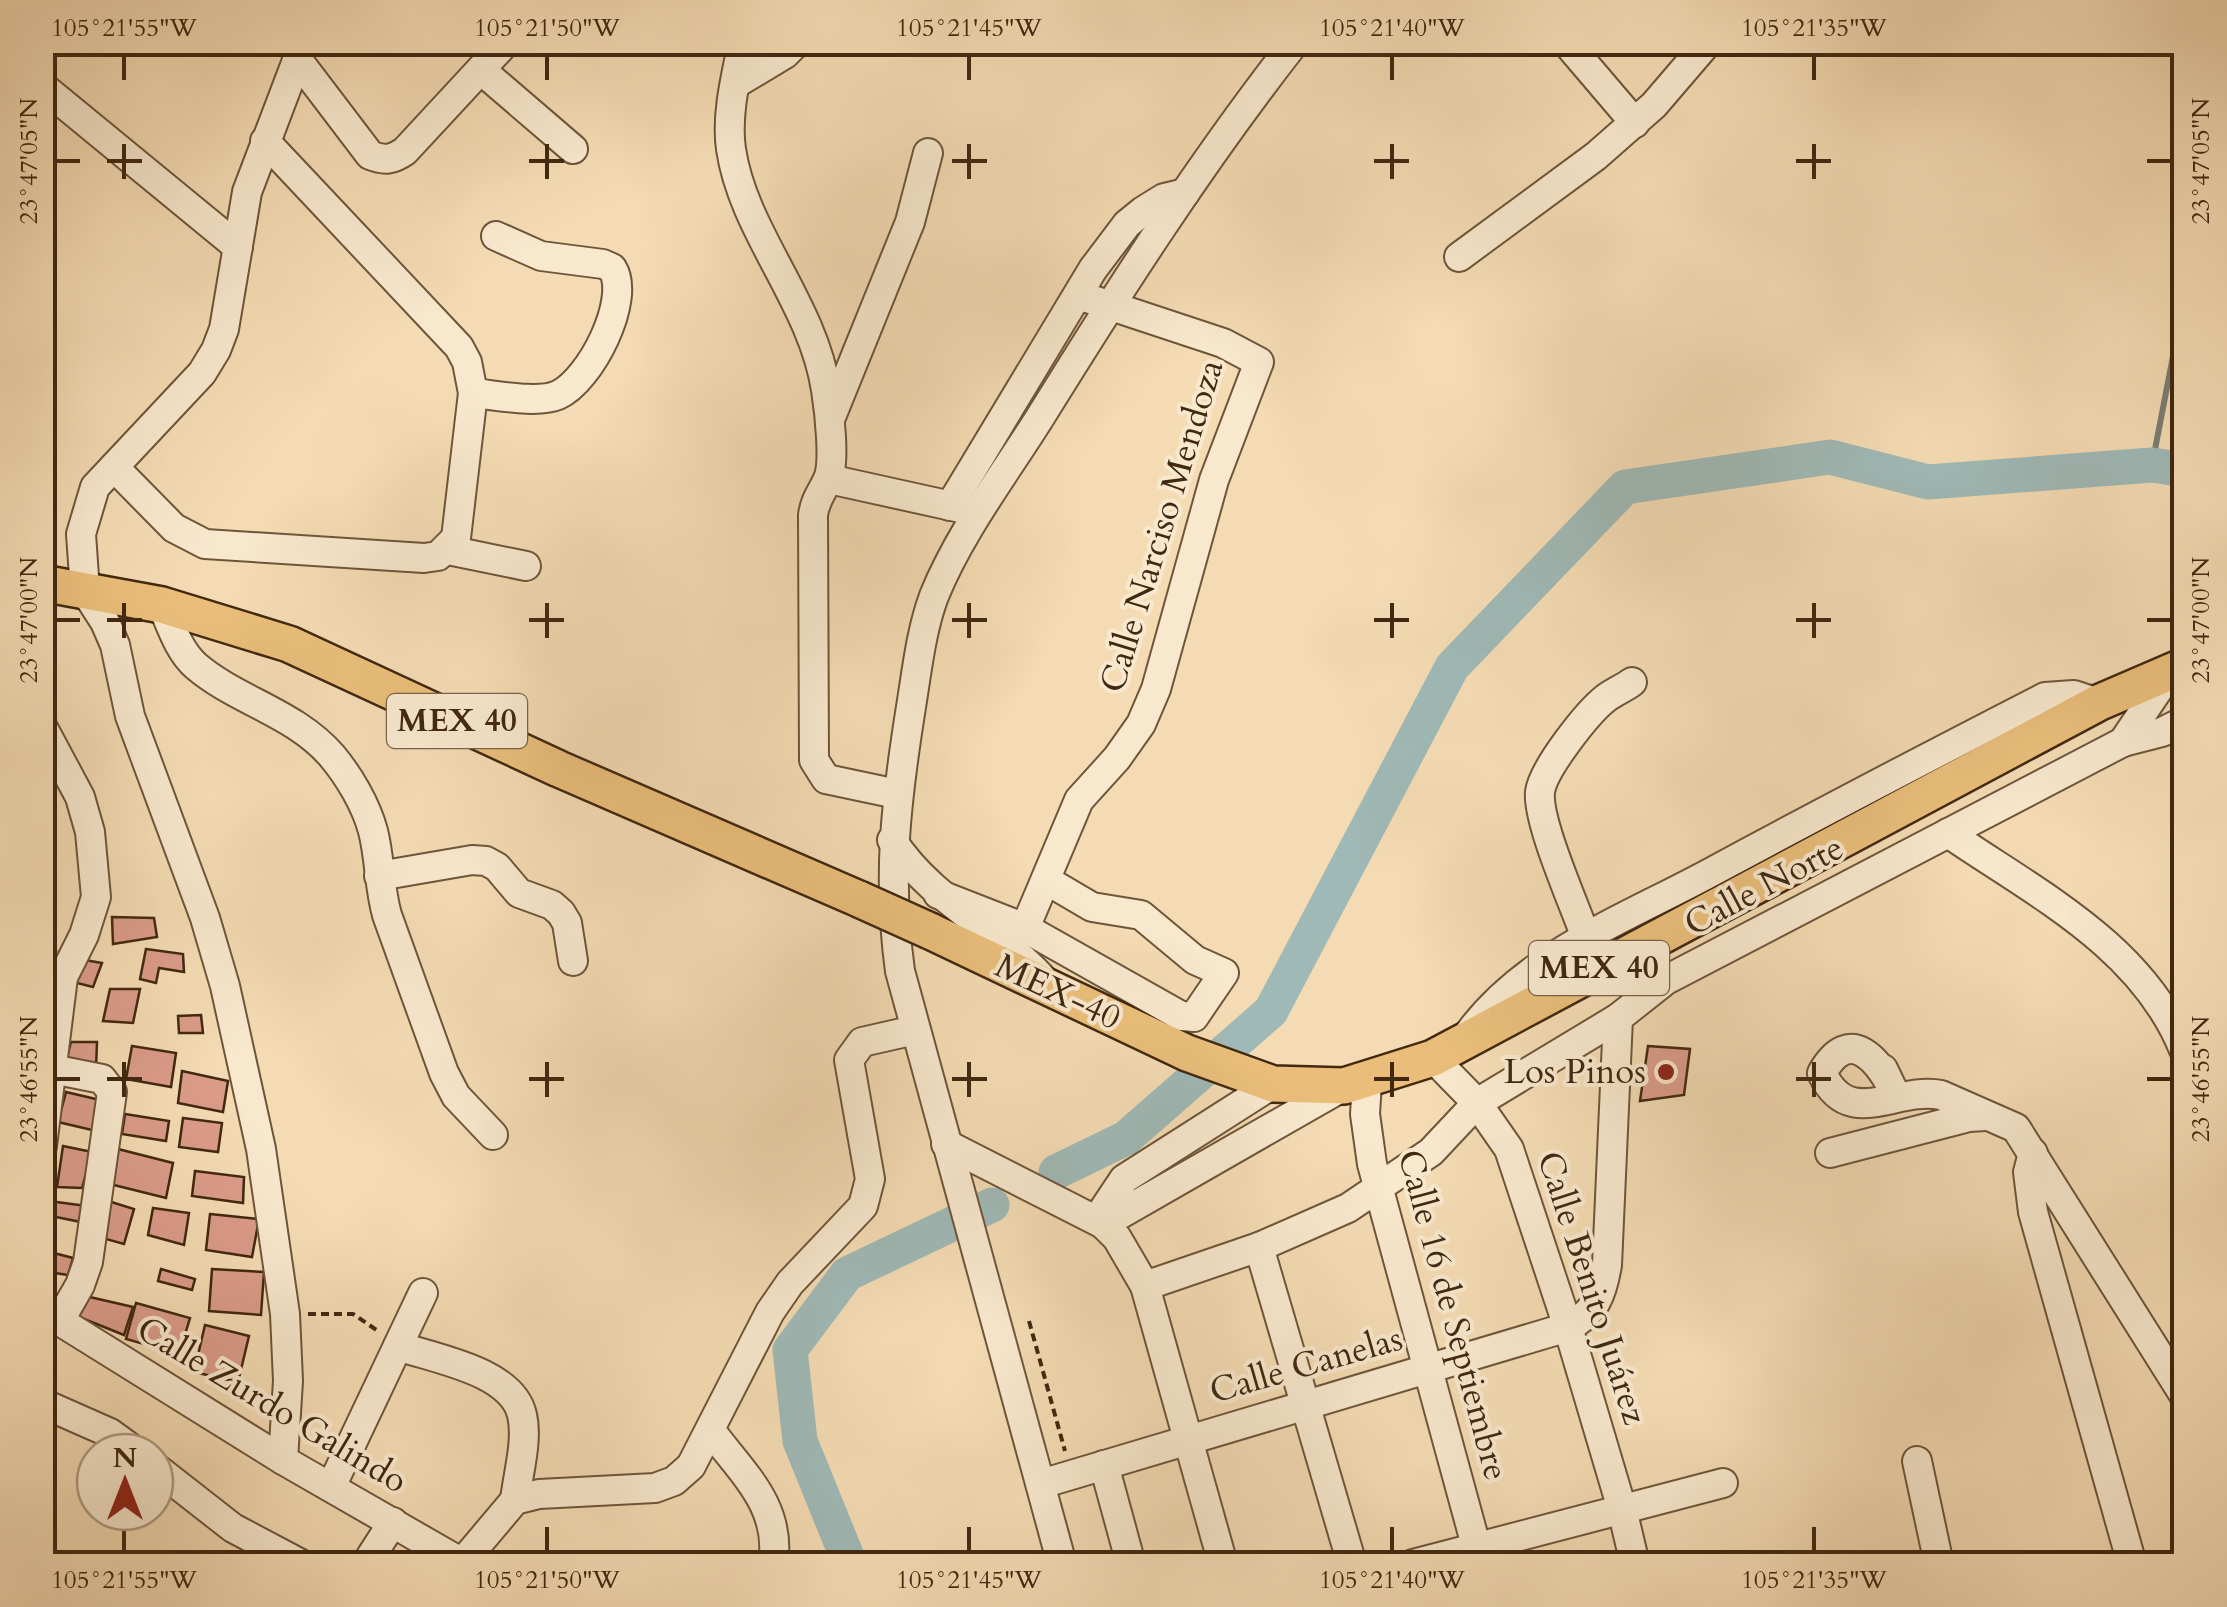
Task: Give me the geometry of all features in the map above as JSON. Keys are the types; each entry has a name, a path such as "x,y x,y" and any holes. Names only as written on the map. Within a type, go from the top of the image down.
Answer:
{"main road":[{"name":"MEX 40","path":"42,583 162,605"},
{"name":"MEX-40","path":"162,605 238,627 325,659 559,770 930,931 1187,1053 1273,1084"},
{"name":"MEX 40","path":"1273,1084 1355,1084 1448,1050 2098,703 2176,670"}],"street":[{"path":"301,50 366,150 382,160 405,152 506,42"},
{"path":"743,42 730,144 734,166 810,335 826,388 829,479 812,515 814,760 826,779 898,794"},
{"path":"735,84 785,54 797,42"},
{"path":"1566,42 1635,123"},
{"path":"1459,257 1635,123 1708,42"},
{"path":"1062,1564 900,971 892,920 892,840 898,794 927,618 943,576 1110,306 1286,45"},
{"path":"283,1460 288,1381 285,1314 261,1149 225,986 205,918 130,716 116,646 106,622 85,591 81,534 95,487 202,373 216,350 224,328 248,192 301,50"},
{"path":"481,70 573,150"},
{"path":"42,86 238,247"},
{"path":"114,467 174,528 205,544 424,558 448,550 456,538 472,393 467,362 459,348 265,140"},
{"path":"829,423 910,222 928,153"},
{"path":"950,506 1078,294 1127,224 1164,198 1186,193"},
{"path":"472,393 543,398 567,389 609,330 618,286 612,268 603,264 541,256 496,236"},
{"name":"Calle Narciso Mendoza","path":"1026,928 1079,800 1117,758 1148,707 1169,646 1214,480 1259,362 1223,343 1078,294"},
{"path":"1024,383 1052,398"},
{"path":"829,479 981,512"},
{"path":"448,550 526,566"},
{"path":"162,605 182,650 196,665 297,725 332,755 366,812 387,915 444,1073 456,1096 493,1134"},
{"path":"2123,742 2176,670"},
{"path":"1586,938 1545,823 1540,789 1589,714 1632,682"},
{"path":"1448,1050 1500,996 1586,938 1829,808 2046,697 2074,696 2098,703"},
{"name":"Calle Norte","path":"1145,1286 1259,1247 1348,1208 1432,1152 1477,1103 1618,1018 1666,980 2123,742 2162,732 2184,721"},
{"path":"42,726 80,797 93,856 96,897 92,915 52,983 52,1069 42,1146"},
{"path":"1948,833 2099,937 2126,960 2160,1002 2184,1048"},
{"path":"892,840 904,859 938,894 1022,958 1047,986"},
{"path":"380,876 486,861 497,867 519,893 552,905 561,913 568,923 573,961"},
{"path":"938,894 1026,928 1181,1016 1194,1017 1224,973 1196,960 1141,916 1092,906 1046,880"},
{"path":"1568,1327 1593,1312 1604,1284 1618,1018"},
{"path":"515,1500 539,1494 655,1488 674,1481 690,1466 770,1312 817,1252 863,1206 869,1194 870,1178 849,1071 853,1050 862,1042 915,1030"},
{"path":"1896,1096 1883,1069 1844,1038 1822,1073 1831,1092 1851,1103 1873,1105 1896,1096 1928,1092 1941,1094 2016,1128 2184,1395"},
{"name":"Calle Benito Juárez","path":"1448,1050 1509,1150 1568,1327 1635,1564"},
{"path":"51,1315 80,1285 88,1262 111,1101 108,1084 98,1078 52,1069"},
{"path":"1103,1224 1102,1212 1124,1178 1273,1084"},
{"path":"1103,1224 1355,1084"},
{"name":"Calle 16 de Septiembre","path":"1355,1084 1378,1189 1478,1556"},
{"path":"1830,1153 1985,1116"},
{"path":"946,1144 1103,1224 1117,1238 1145,1286 1222,1564"},
{"path":"2033,1154 2028,1172 2033,1212 2132,1564"},
{"path":"1259,1247 1352,1564"},
{"path":"330,1487 423,1293"},
{"name":"Calle Zurdo Galindo","path":"51,1315 283,1460 462,1564"},
{"name":"Calle Canelas","path":"1041,1484 1568,1327"},
{"path":"398,1346 490,1377 506,1386 523,1416 515,1500 462,1564"},
{"path":"42,1403 108,1432"},
{"path":"711,1432 770,1511 777,1543 773,1564"},
{"path":"1917,1461 1939,1564"},
{"path":"1104,1466 1131,1564"},
{"path":"175,1483 233,1528 301,1564"},
{"path":"1412,1564 1478,1556 1622,1509 1723,1483"},
{"path":"366,1564 393,1522"}],"path":[{"path":"285,1314 353,1314 398,1346"},
{"path":"1030,1321 1071,1475"}],"building":[{"path":"112,917 154,918 157,937 113,944"},
{"path":"42,942 56,951 42,968"},
{"path":"146,949 183,954 184,972 159,968 156,983 140,979"},
{"path":"79,959 102,963 93,987 69,981"},
{"path":"110,989 140,989 133,1023 103,1021"},
{"path":"201,1015 203,1033 179,1033 178,1016"},
{"path":"71,1042 97,1042 96,1069 65,1065"},
{"path":"132,1046 176,1053 171,1087 126,1079"},
{"name":"Los Pinos","path":"1648,1046 1690,1049 1684,1095 1640,1101"},
{"path":"182,1071 228,1081 223,1112 178,1103"},
{"path":"66,1092 100,1100 92,1130 58,1122"},
{"path":"125,1114 169,1121 166,1141 122,1134"},
{"path":"183,1118 222,1123 218,1152 179,1147"},
{"path":"63,1146 92,1152 82,1188 57,1187"},
{"path":"114,1148 173,1163 166,1198 106,1183"},
{"path":"195,1171 244,1177 243,1203 192,1196"},
{"path":"105,1200 134,1209 124,1244 95,1236"},
{"path":"49,1201 87,1206 81,1222 46,1215"},
{"path":"153,1208 189,1213 184,1245 148,1235"},
{"path":"210,1214 259,1219 252,1257 206,1250"},
{"path":"42,1250 73,1258 68,1275 42,1271"},
{"path":"161,1269 195,1279 192,1290 158,1281"},
{"path":"212,1269 264,1272 261,1315 209,1311"},
{"path":"81,1295 133,1307 124,1335 74,1315"},
{"path":"136,1303 190,1318 179,1354 126,1339"},
{"path":"205,1325 249,1336 238,1382 194,1372"}],"waterway":[{"path":"2180,42 2184,82"},
{"path":"2152,465 2184,299"},
{"path":"1056,1172 1126,1138 1271,1011 1452,667 1625,487 1830,457 1928,482 2152,465 2184,470"},
{"path":"850,1564 800,1441 790,1350 847,1274 992,1205"}],"place":[{"name":"Los Pinos","path":"1666,1072"}]}
